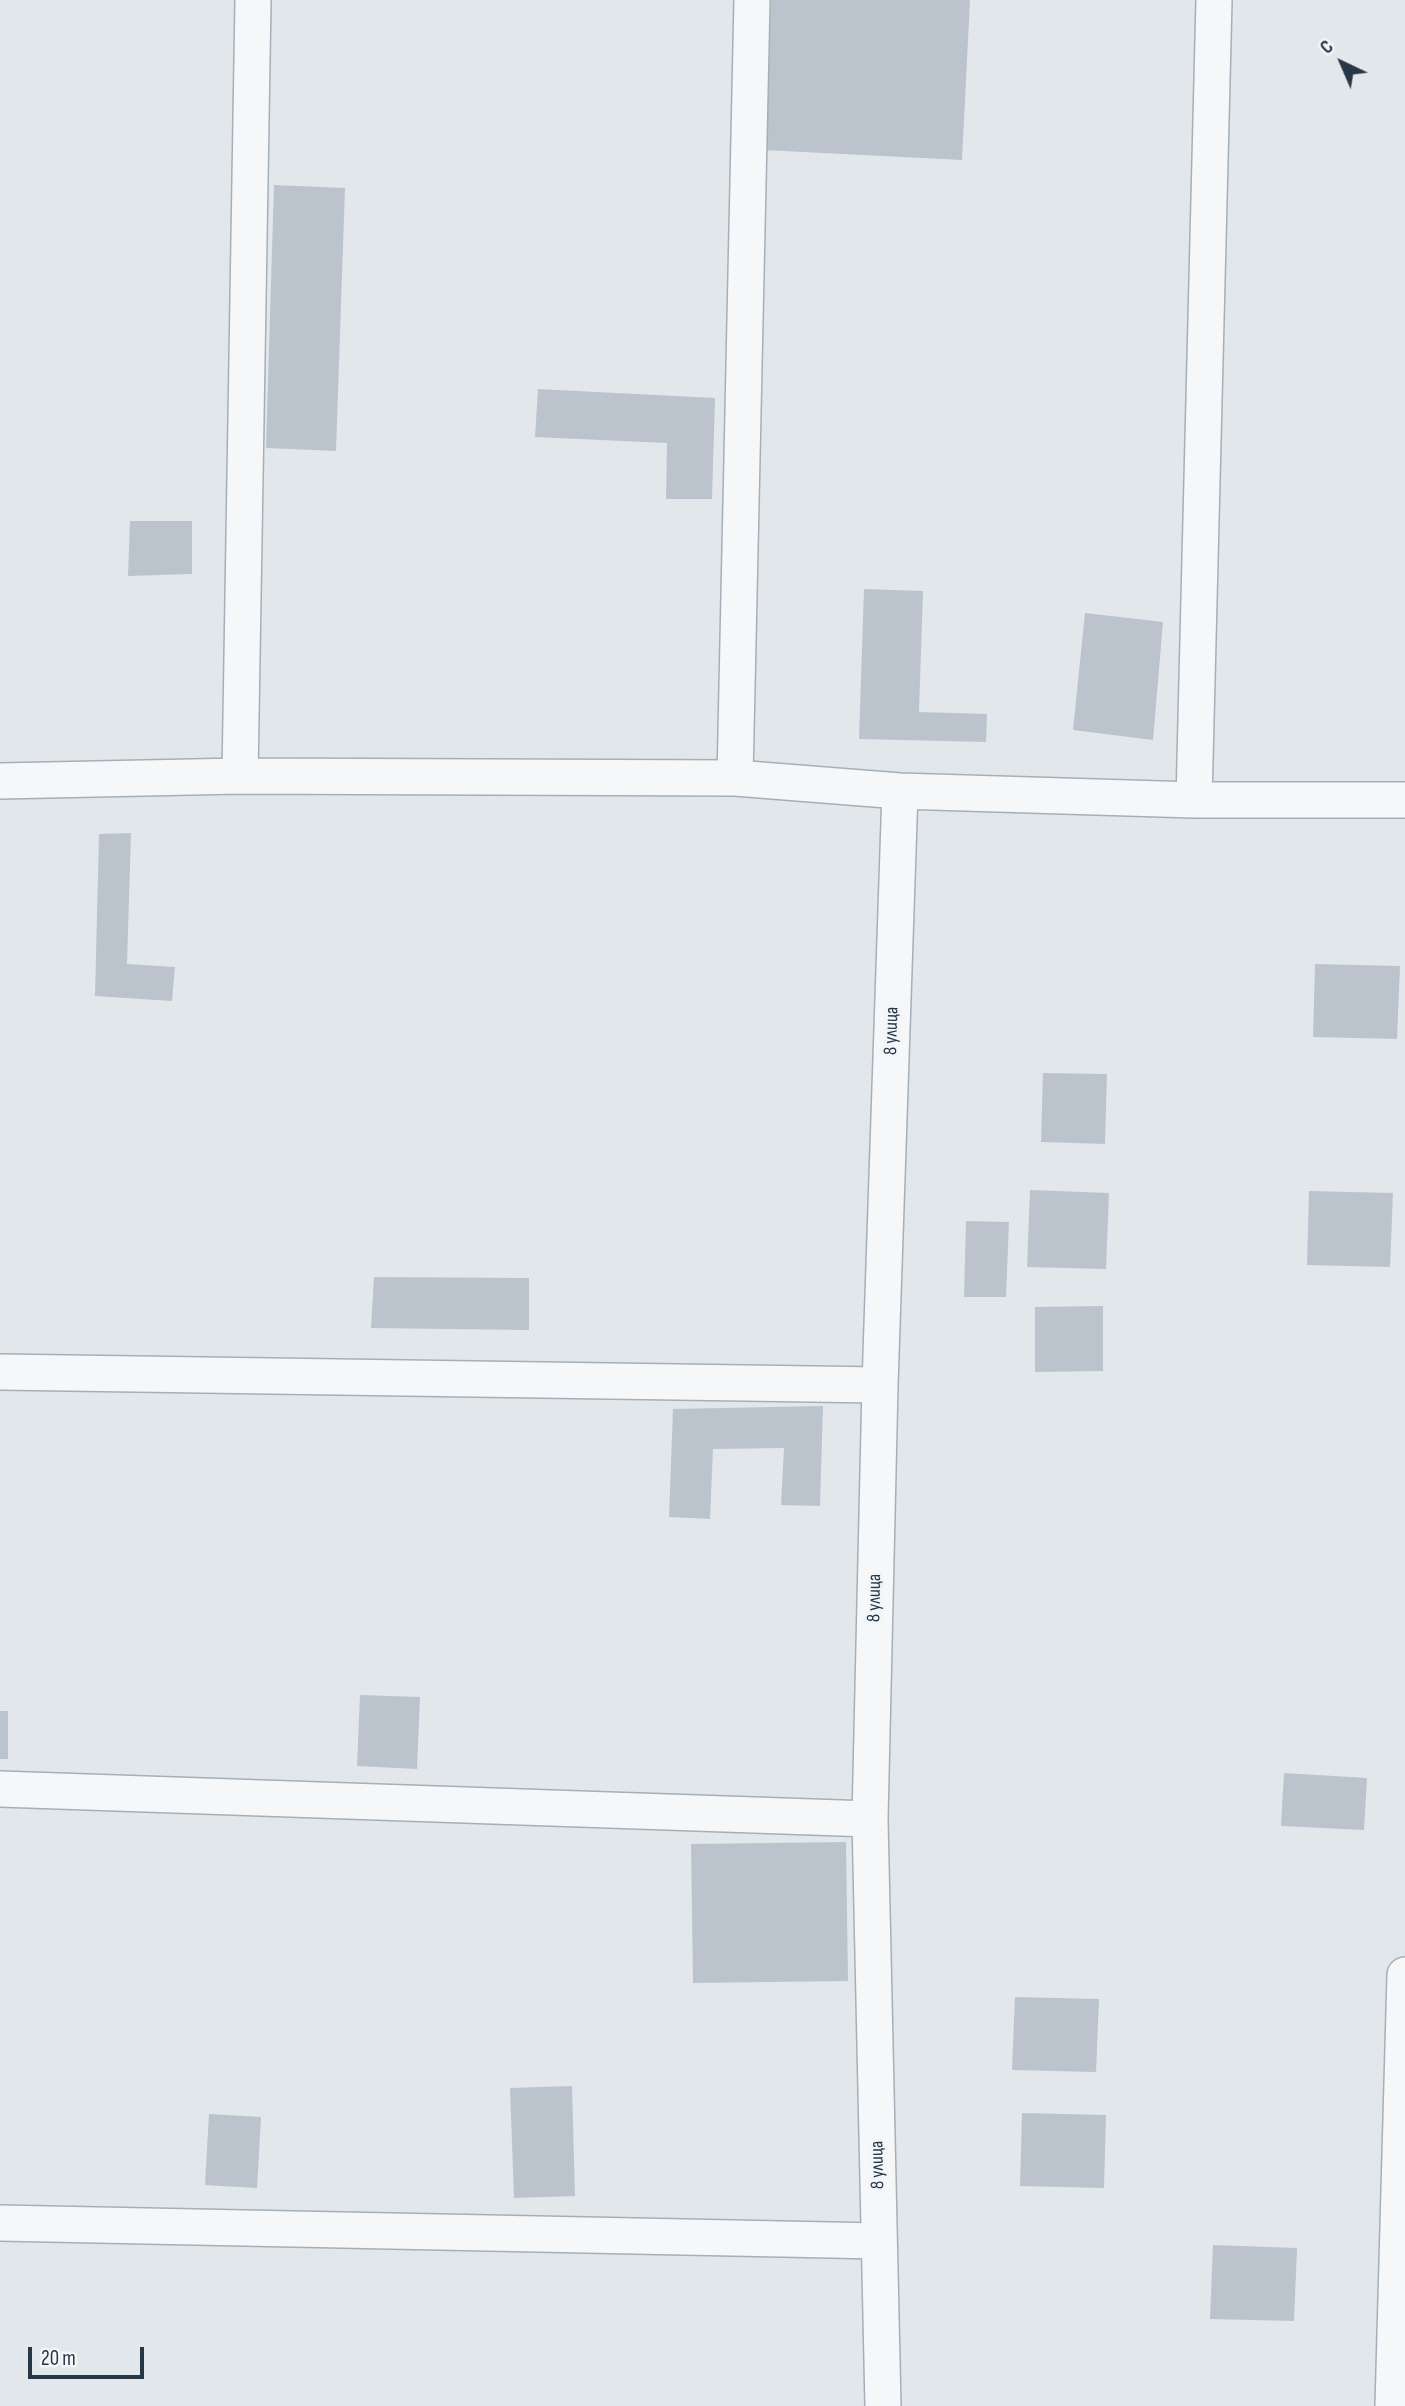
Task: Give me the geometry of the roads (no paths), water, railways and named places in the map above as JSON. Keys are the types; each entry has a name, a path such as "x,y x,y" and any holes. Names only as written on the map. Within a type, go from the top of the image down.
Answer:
{"street":[{"path":"240,776 253,0"},
{"path":"736,778 752,0"},
{"path":"1194,800 1214,0"},
{"path":"0,781 240,776 736,778 900,791 1194,800 1405,800"},
{"name":"8 улица","path":"883,2406 870,1819 880,1385 900,791"},
{"path":"0,1373 880,1385"},
{"path":"0,1789 870,1819"},
{"path":"1393,2406 1405,1975"},
{"path":"0,2223 879,2241"}]}
